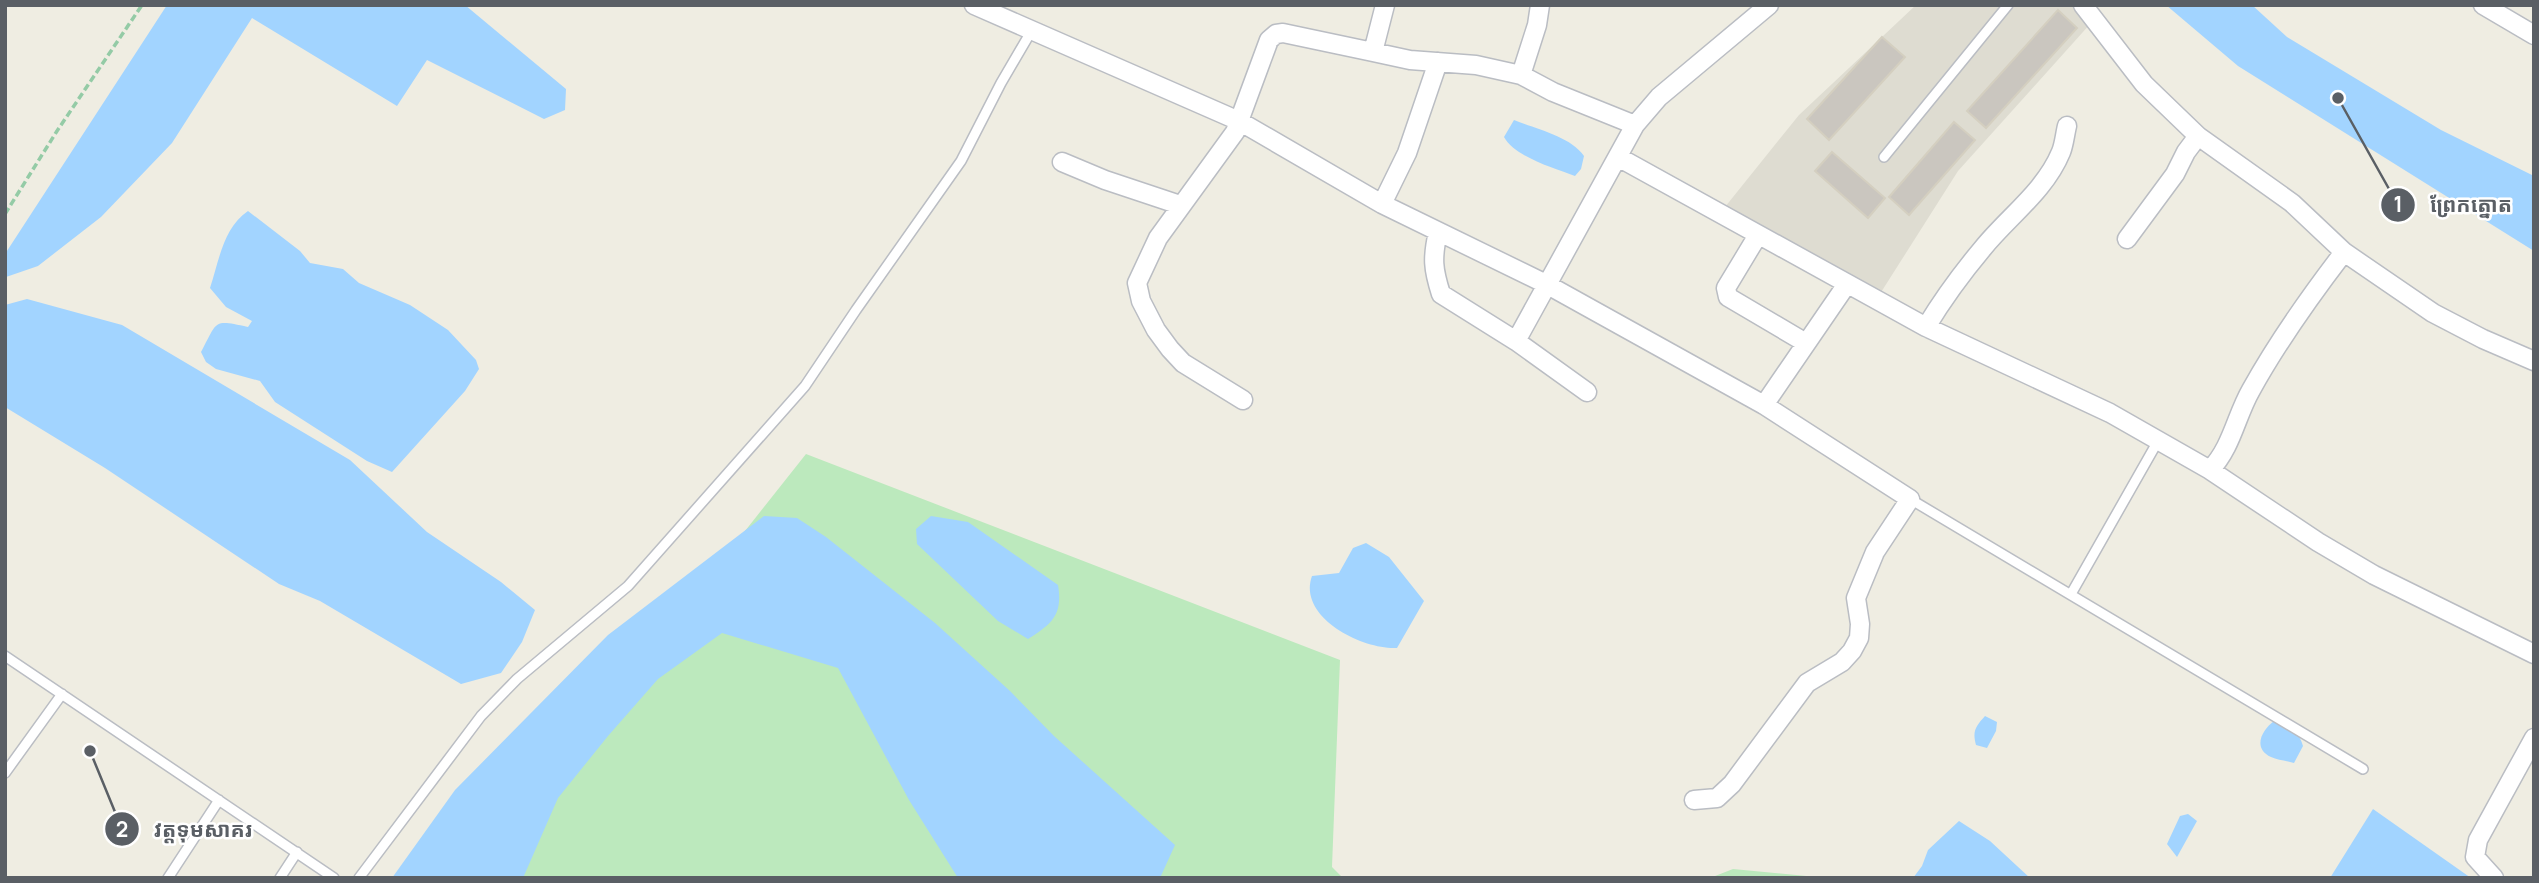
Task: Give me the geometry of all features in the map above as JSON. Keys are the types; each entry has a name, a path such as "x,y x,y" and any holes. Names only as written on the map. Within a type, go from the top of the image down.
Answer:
{"street":[{"path":"974,5 1239,121 1381,204 1546,284 1764,405 1910,499 1875,552 1856,598 1859,638 1852,651 1842,662 1807,682 1732,784 1717,797 1694,800"},
{"path":"1373,52 1385,5"},
{"path":"1521,75 1537,25 1540,5"},
{"path":"1516,341 1634,125 1659,97 1769,5"},
{"path":"2083,5 2144,84 2198,136 2292,203 2344,252 2433,313 2534,361"},
{"path":"2483,5 2534,35"},
{"path":"1242,400 1183,363 1156,330 1141,301 1137,283 1158,238 1235,132 1269,40 1276,34 1283,33 1410,60 1476,65 1521,75 1553,92 1634,125"},
{"path":"1381,204 1407,153 1438,62"},
{"path":"1926,327 1950,288 1983,247 2004,223 2028,202 2061,152 2067,126"},
{"path":"2127,239 2175,174 2198,136"},
{"path":"1618,156 1926,327 2110,413 2210,470 2318,542 2374,575 2534,654"},
{"path":"1062,162 1105,180 1180,205"},
{"path":"1438,232 1432,256 1433,270 1441,294 1516,341 1587,392"},
{"path":"1758,235 1725,293 1758,316 1806,343"},
{"path":"2210,470 2220,460 2254,384 2344,252"},
{"path":"1764,405 1847,284"},
{"path":"2494,878 2476,857 2478,840 2534,738"}],"lane":[{"path":"1884,157 2008,5"},
{"path":"359,878 481,716 517,679 628,586 805,386 961,161 1032,30"},
{"path":"2071,594 2158,441"},
{"path":"1910,499 2363,769"},
{"path":"5,656 334,878"},
{"path":"5,773 62,694"},
{"path":"168,878 219,800"},
{"path":"280,878 297,852"}],"path":[{"path":"5,214 142,5"}],"shaded area":[{"path":"1916,5 2077,5 2091,23 1958,171 1878,297 1725,207 1799,115"}],"green space":[{"path":"806,454 1340,660 1332,867 1343,878 470,878"},
{"path":"1733,869 1827,878 1710,878"}],"water":[{"path":"167,5 465,5 566,89 565,110 544,119 427,60 397,106 252,18 172,143 101,217 38,266 6,277 5,254"},
{"path":"2166,5 2252,5 2287,37 2441,130 2534,176 2534,251 2238,66"},
{"path":"1514,120 1570,143 1584,156 1581,169 1575,176 1536,161 1517,150 1504,137"},
{"path":"248,211 300,251 310,263 343,269 359,283 410,305 448,330 476,360 479,369 465,391 392,472 367,461 275,402 260,381 216,369 206,362 201,352 217,325 228,323 248,327 252,321 226,307 210,288 227,236"},
{"path":"27,299 122,325 350,460 427,532 501,582 535,610 522,642 501,673 461,684 320,601 279,584 105,468 5,407 5,305"},
{"path":"764,516 797,518 826,537 935,623 1010,691 1054,736 1175,845 1160,878 958,878 909,800 838,668 722,633 658,679 608,736 558,798 523,878 392,878 455,790 608,635"},
{"path":"931,516 968,522 1058,585 1059,604 1054,618 1028,639 998,621 917,544 916,529"},
{"path":"1366,543 1389,557 1424,601 1397,648 1383,647 1351,637 1323,617 1314,605 1310,591 1312,576 1339,573 1353,548"},
{"path":"1985,716 1997,722 1996,731 1987,748 1976,745 1974,736 1977,726"},
{"path":"2274,721 2292,730 2301,741 2303,746 2294,763 2271,757 2262,749 2260,744 2263,734"},
{"path":"2373,809 2471,878 2330,878"},
{"path":"2188,814 2197,821 2177,857 2167,844 2180,816"},
{"path":"1959,821 1990,841 2030,878 1913,878 1922,866 1928,850"}],"building":[{"path":"2058,10 2077,28 1986,128 1967,111"},
{"path":"1882,37 1905,57 1829,140 1807,119"},
{"path":"1954,122 1975,140 1909,215 1889,197"},
{"path":"1832,152 1885,198 1868,218 1815,171"}],"place":[{"name":"ព្រែកត្នោត","path":"2338,98"},
{"name":"វត្តទុមសាគរ","path":"90,751"}]}
